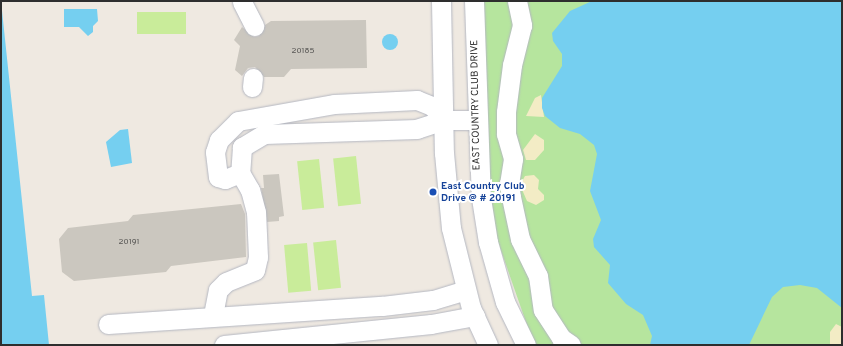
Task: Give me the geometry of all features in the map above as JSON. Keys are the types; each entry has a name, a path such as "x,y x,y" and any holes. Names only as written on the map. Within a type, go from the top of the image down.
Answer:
{"street":[{"path":"442,1 444,120 451,228 466,290 475,316 488,345"},
{"name":"EAST COUNTRY CLUB DRIVE","path":"474,1 477,165 488,242 505,302 526,345"},
{"path":"517,1 522,25 512,65 506,112 506,134 513,158 509,183 511,197 520,239 538,276 543,310 561,338 571,345"},
{"path":"242,2 254,26"},
{"path":"240,173 226,179 218,177 215,152 222,136 238,121 319,107 417,100 432,106 444,120"},
{"path":"319,107 323,132"},
{"path":"242,147 264,134 417,129 444,120 477,120"},
{"path":"222,136 242,147"},
{"path":"213,315 218,290 226,282 255,270 258,257 256,212 250,190 240,173 242,147"},
{"path":"108,324 213,315 382,306 434,300 466,290"},
{"path":"224,345 431,324 475,316"}],"green space":[{"path":"484,1 842,1 842,345 534,345 491,222 482,93"},
{"path":"137,12 186,12 186,34 137,34"},
{"path":"356,156 361,204 338,206 333,158"},
{"path":"319,159 324,208 302,210 297,161"},
{"path":"336,240 341,288 318,290 313,242"},
{"path":"307,243 311,291 288,293 284,245"}],"sand":[{"path":"541,95 544,117 526,116 535,98"},
{"path":"535,134 544,140 544,150 535,160 526,160 523,150"},
{"path":"534,175 539,180 538,189 544,195 544,200 536,205 527,201 520,185 525,176"},
{"path":"836,324 842,327 842,345 830,345 830,332"}],"water":[{"path":"1,1 32,296 44,295 49,345 1,345"},
{"path":"592,1 842,1 842,308 817,288 800,285 783,287 772,297 749,345 650,345 652,336 643,315 626,304 608,283 610,265 594,247 593,239 601,220 590,191 597,154 594,145 580,134 560,128 545,116 542,108 542,98 562,66 562,54 553,41 552,33 570,11"},
{"path":"64,9 97,9 98,21 93,26 93,32 88,36 79,27 64,27"},
{"path":"390,34 397,39 398,42 393,49 390,50 383,45 382,42 387,35"},
{"path":"128,129 132,163 111,167 106,142 120,130"}],"building":[{"path":"366,20 367,68 291,69 284,77 264,77 255,67 248,68 242,76 235,70 240,46 234,40 242,27 254,37 259,36 265,25 271,21"},
{"path":"279,174 284,216 279,217 279,221 267,222 261,188 264,188 263,175"},
{"path":"241,204 245,214 246,257 171,266 166,272 74,281 62,272 59,239 68,228 128,221 133,215"}],"place":[{"name":"East Country Club Drive @ # 20191","path":"433,192"}]}
